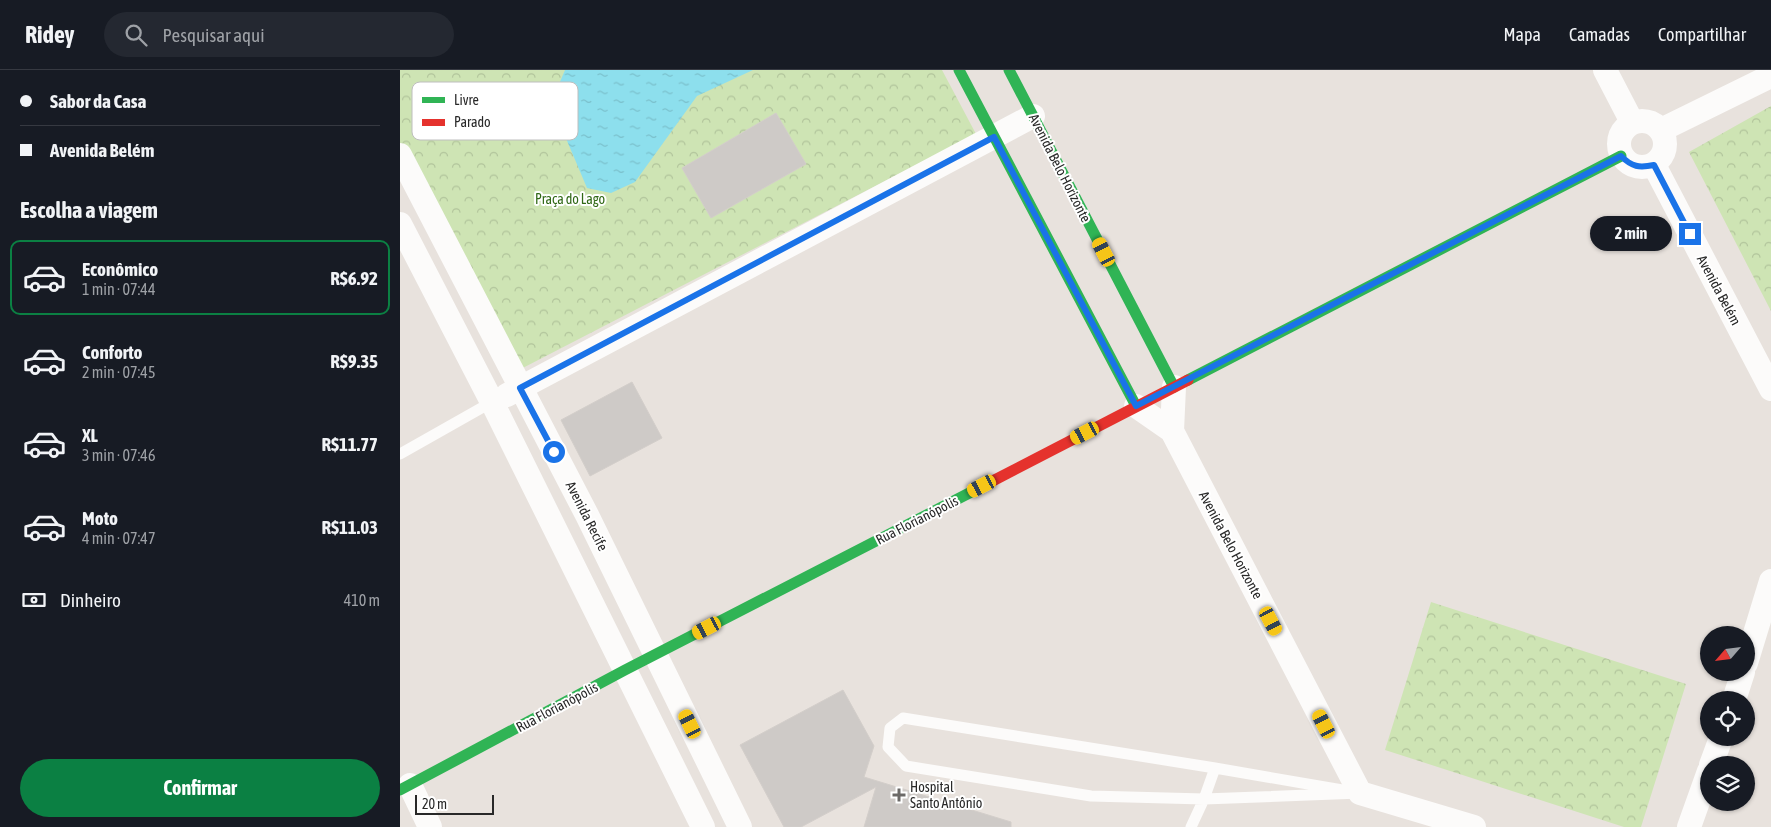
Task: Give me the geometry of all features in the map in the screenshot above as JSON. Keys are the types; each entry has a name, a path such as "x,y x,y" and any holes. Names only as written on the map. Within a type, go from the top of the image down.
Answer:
{"street":[{"name":"Avenida Belo Horizonte","path":"959,70 1136,406 1172,432 1360,793"},
{"name":"Avenida Belo Horizonte","path":"1009,70 1174,387 1172,432"},
{"path":"1605,70 1632,122"},
{"path":"1662,130 1771,76"},
{"path":"492,402 1034,116"},
{"path":"1643,120 1654,123 1662,130 1665,140 1664,151 1654,165 1640,168 1629,164 1621,156 1618,146 1620,136 1625,127 1632,122 1643,120"},
{"name":"Avenida Recife","path":"400,155 406,182 520,388 587,515 740,827"},
{"name":"Rua Florianópolis","path":"405,788 625,670 1621,156"},
{"name":"Avenida Belém","path":"1654,165 1771,389"},
{"path":"400,224 492,402 703,827"},
{"path":"554,530 587,515"},
{"path":"1755,633 1771,581"},
{"path":"405,788 430,827"},
{"path":"1360,793 1474,827"},
{"path":"1689,827 1700,796"}],"lane":[{"path":"400,454 492,402"},
{"path":"903,718 1360,793 1204,799 1091,796 906,766 888,747 890,728 903,718"},
{"path":"1191,827 1216,768"}],"green space":[{"name":"Praça do Lago","path":"400,70 942,70 976,134 515,372 400,146"},
{"path":"1771,106 1771,311 1689,152"},
{"path":"1431,602 1686,684 1641,827 1624,827 1385,750"}],"water":[{"path":"565,70 753,70 697,96 635,182 611,193 587,188 567,140 578,140 578,82 560,82"}],"building":[{"path":"776,113 806,164 711,218 682,168"},
{"path":"632,382 662,438 590,476 561,420"},
{"path":"843,690 874,746 864,777 1011,822 1011,827 864,827 876,787 801,827 784,827 740,745"}],"traffic: fast":[{"path":"959,70 1136,406"},
{"path":"1009,70 1174,387"},
{"path":"1188,380 1621,156"},
{"path":"400,790 625,670 981,487"}],"traffic: jam":[{"path":"981,487 1188,380"}],"place":[{"name":"Hospital Santo Antônio","path":"899,795"}],"route":[{"path":"554,452 520,388 994,137 1136,406 1621,156 1629,164 1640,168 1654,165 1690,234"}]}
